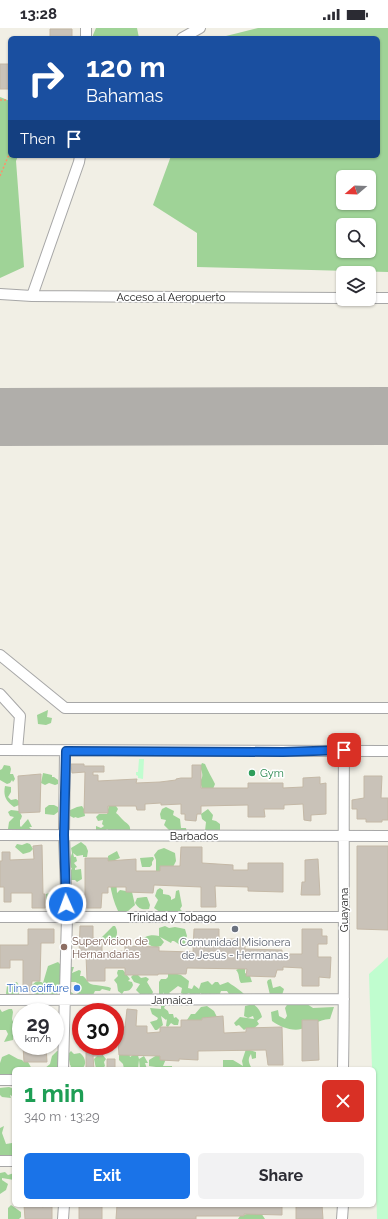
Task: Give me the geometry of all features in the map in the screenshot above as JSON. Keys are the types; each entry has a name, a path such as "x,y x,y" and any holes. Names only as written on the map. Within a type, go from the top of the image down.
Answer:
{"street":[{"path":"186,36 200,28"},
{"path":"32,296 80,158"},
{"name":"Acceso al Aeropuerto","path":"0,294 32,296 336,298"},
{"path":"376,298 388,298"},
{"path":"0,655 65,708 388,708"},
{"path":"0,694 20,716 18,750"},
{"path":"0,750 283,752 344,750 388,751"},
{"name":"Guayana","path":"343,1067 344,750"},
{"path":"63,1067 67,917 64,835 66,751"},
{"name":"Barbados","path":"0,835 388,836"},
{"name":"Trinidad y Tobago","path":"0,917 343,917"},
{"name":"Jamaica","path":"0,1000 344,999"},
{"path":"0,1080 12,1080"},
{"path":"0,1161 12,1162"},
{"path":"63,1219 64,1207"},
{"path":"342,1219 343,1207"}],"path":[{"path":"0,176 8,157"}],"green space":[{"path":"96,28 137,28 139,36 93,36"},
{"path":"258,28 388,28 388,272 376,272 376,266 336,266 336,271 197,267 197,233 153,205 170,158 380,158 380,36 226,36"},
{"path":"0,97 8,100 8,158 17,158 16,161 24,267 0,278"},
{"path":"48,710 47,717 52,718 51,723 46,725 38,724 37,715"},
{"path":"139,759 144,759 143,779 138,778 136,775 136,772 138,772"},
{"path":"202,763 205,764 215,784 213,789 202,789 200,781 202,774 200,767"},
{"path":"4,765 10,766 10,774 13,774 15,779 13,782 12,780 7,784 0,780 0,770"},
{"path":"43,773 52,775 52,777 58,780 58,784 55,785 49,783 45,785 41,783"},
{"path":"5,786 11,787 11,792 8,797 11,800 16,799 19,801 19,805 14,807 9,803 4,793"},
{"path":"49,805 58,807 58,812 54,815 45,814 45,808"},
{"path":"109,805 116,806 118,809 116,813 129,825 130,833 110,831 107,829 106,831 96,831 96,826 101,828 104,826 102,824 103,820 98,821 96,817 99,814 107,814"},
{"path":"82,806 85,816 74,818 70,816 68,811"},
{"path":"166,807 174,811 173,815 180,819 181,828 186,828 187,834 179,835 175,830 169,830 164,825 166,820 161,819 160,814 162,809"},
{"path":"208,809 213,815 212,820 220,824 220,830 216,832 205,831 206,822 202,819 201,814"},
{"path":"11,810 19,811 22,816 20,820 21,827 28,819 32,827 29,827 34,832 13,835 8,829 9,822 14,817 10,816 8,812"},
{"path":"81,842 86,846 88,851 87,857 83,857 83,855 77,856 73,853 77,861 74,863 77,867 75,870 81,869 82,879 77,882 75,880 70,880 69,875 72,868 69,867 72,853 71,848"},
{"path":"27,843 30,844 33,849 30,852 23,854 15,847 17,844 22,845"},
{"path":"164,848 175,853 176,861 172,869 164,870 160,868 160,872 156,872 156,860 154,855 158,850"},
{"path":"117,851 120,858 115,860 117,893 120,890 132,892 135,905 128,911 118,911 110,884 108,856"},
{"path":"153,857 154,859 150,867 142,867 140,858"},
{"path":"160,888 163,890 163,894 171,897 171,900 175,898 176,891 179,890 182,906 180,909 183,912 181,914 171,914 170,912 163,914 154,908 158,900 155,896 157,890"},
{"path":"56,891 59,892 59,896 62,898 59,904 52,904 55,907 54,910 47,904 46,894"},
{"path":"147,897 150,905 149,909 141,909 138,907 135,903 137,898"},
{"path":"113,926 115,926 117,931 116,939 120,938 122,941 120,944 116,941 107,944 104,939 101,938"},
{"path":"165,926 169,928 175,927 185,929 187,936 186,939 195,943 198,948 186,946 182,943 180,945 174,941 171,943 160,937 164,942 161,946 154,947 147,943 144,946 139,947 139,943 145,937 150,935 159,936 159,928"},
{"path":"388,957 388,1219 377,1219 376,1067 372,1067 369,974"},
{"path":"58,962 61,965 62,992 39,1000 34,993 32,985 37,981 43,983 48,966"},
{"path":"245,965 245,973 250,976 252,982 241,983 236,970"},
{"path":"69,967 74,967 72,973 79,970 81,971 80,976 83,976 89,983 93,985 106,986 111,988 110,991 102,989 100,991 95,991 93,995 86,997 66,995 71,992 75,995 81,991 81,988 76,982 71,982 65,973"},
{"path":"118,970 123,970 130,979 128,981 132,982 133,985 131,989 124,991 122,994 118,991 117,984 114,980 118,976"},
{"path":"174,973 181,975 189,981 188,988 192,989 194,985 199,989 201,983 208,981 212,985 215,982 218,982 220,985 228,982 242,992 249,1000 229,1000 229,994 227,991 221,991 219,996 203,995 200,993 200,996 194,998 189,993 185,995 181,993 182,988 178,986 169,993 173,995 165,997 163,992 163,996 159,997 159,982 161,979 166,979 168,974"},
{"path":"133,975 138,975 141,978 146,977 149,979 147,982 153,992 151,997 140,994 136,990 140,984 134,982 131,977"},
{"path":"271,979 273,988 280,986 284,989 282,995 270,995 267,982"},
{"path":"17,982 19,986 19,994 13,996 6,994 7,986"},
{"path":"290,1000 301,1000 313,1008 334,1007 330,1019 298,1030 290,1029 282,1027 272,1021 271,1012 278,1010 279,1016 285,1019 287,1016 285,1008"},
{"path":"253,1004 258,1008 262,1015 262,1017 257,1021 259,1024 253,1029 247,1028 244,1030 239,1025 236,1026 234,1023 240,1017 254,1019 253,1016 248,1018 244,1016 245,1006"},
{"path":"161,1006 165,1006 164,1008 169,1014 173,1014 174,1018 176,1017 179,1020 178,1025 171,1023 168,1027 166,1026 167,1019 166,1020 161,1016 163,1025 155,1030 150,1022 157,1020 158,1018 152,1014 150,1008 161,1009"},
{"path":"207,1006 214,1011 217,1017 185,1023 191,1014 195,1014 201,1007"},
{"path":"0,1009 2,1012 12,1009 12,1040 4,1042 8,1034 6,1030 0,1030"},
{"path":"246,1049 256,1052 256,1058 252,1059 251,1054 249,1058 251,1067 223,1067 223,1060 233,1060 243,1066 242,1061"},
{"path":"71,1051 72,1055 82,1055 85,1060 84,1067 71,1067 68,1054"},
{"path":"137,1052 139,1059 144,1056 148,1063 145,1063 146,1067 140,1067 139,1060 138,1067 124,1067 119,1060 119,1055 129,1053 130,1057"},
{"path":"9,1054 24,1062 28,1062 31,1067 12,1067 12,1078 7,1074 5,1078 0,1076 0,1063 2,1057"},
{"path":"53,1055 60,1055 62,1066 46,1067 50,1064"},
{"path":"98,1055 103,1055 106,1059 104,1062 105,1066 96,1067 94,1059"},
{"path":"157,1055 166,1059 163,1066 172,1067 149,1066 149,1060"},
{"path":"0,1088 12,1088 12,1096 10,1095 11,1098 2,1097 0,1095"},
{"path":"4,1126 2,1133 6,1144 12,1143 12,1160 3,1159 0,1156 0,1128"},
{"path":"5,1172 8,1175 12,1174 12,1180 2,1178 2,1180 8,1184 6,1190 0,1194 0,1173"},
{"path":"11,1205 21,1212 21,1217 19,1219 8,1219 8,1208"},
{"path":"250,1213 261,1213 265,1219 238,1219 240,1216"}],"building":[{"path":"50,29 72,29 72,36 50,36"},
{"path":"0,64 8,64 8,89 0,89"},
{"path":"71,764 84,764 84,766 104,766 104,772 93,772 93,775 98,775 98,781 137,779 136,783 192,778 192,765 201,765 201,788 248,788 248,783 283,783 283,788 303,787 303,778 320,777 320,784 326,783 326,814 311,815 311,821 304,820 303,804 284,805 284,809 264,809 265,817 248,817 248,805 201,806 201,814 197,814 196,821 185,820 185,814 181,814 181,804 161,805 161,803 145,804 145,810 137,810 136,806 108,806 108,813 84,813 85,772 72,773"},
{"path":"41,774 40,812 19,813 18,776"},
{"path":"364,776 382,776 381,798 388,798 388,820 382,820 382,822 366,822 366,819 357,819 357,809 352,809 352,800 364,798"},
{"path":"42,845 43,894 45,894 45,908 32,908 32,893 11,893 11,902 4,902 4,887 0,887 0,861 2,861 2,852 10,852 10,860 34,859 33,846"},
{"path":"357,846 388,846 388,930 357,929"},
{"path":"181,847 202,847 202,863 233,865 233,870 248,870 248,863 283,863 283,892 248,891 248,887 215,886 216,907 201,907 201,887 154,885 153,893 126,892 126,887 108,887 108,893 102,893 101,908 74,908 74,894 85,895 85,858 108,858 108,861 136,859 136,871 160,871 160,866 180,866"},
{"path":"318,859 320,895 301,895 302,882 305,882 305,860"},
{"path":"80,926 93,926 93,938 102,939 102,952 125,951 125,946 159,947 159,951 193,952 194,929 219,929 219,939 245,939 245,949 282,950 282,954 302,954 302,929 322,929 322,936 327,936 327,944 318,944 318,957 331,957 330,978 319,977 319,986 302,986 302,968 283,967 283,970 277,970 275,977 246,976 247,969 187,968 186,974 125,975 125,968 105,968 105,981 87,981 86,955 79,955"},
{"path":"28,929 54,929 54,943 41,943 40,981 32,981 31,991 23,991 23,960 10,960 10,968 0,968 0,945 28,945"},
{"path":"127,1009 137,1010 136,1026 147,1026 147,1033 160,1032 160,1027 181,1027 181,1020 202,1020 202,1018 223,1016 224,1033 246,1032 246,1028 282,1027 283,1065 268,1065 266,1050 198,1051 198,1060 179,1059 179,1061 160,1060 160,1056 119,1055 124,1055"},
{"path":"302,1020 318,1020 319,1060 302,1061"},
{"path":"24,1055 47,1055 47,1062 24,1062"},
{"path":"86,1055 102,1055 93,1056 94,1067 86,1067"},
{"path":"107,1059 115,1059 115,1067 107,1067"},
{"path":"24,1207 52,1207 52,1219 25,1219"},
{"path":"79,1207 102,1207 102,1219 79,1219"},
{"path":"117,1207 282,1207 282,1215 244,1214 244,1216 196,1216 196,1219 116,1219"},
{"path":"296,1207 322,1207 323,1219 296,1219"}],"taxiway":[{"path":"0,425 7,417"}],"runway":[{"path":"0,417 388,416"}],"place":[{"name":"Gym","path":"252,773"},
{"name":"Comunidad Misionera de Jesús - Hermanas","path":"235,929"},
{"name":"Supervicion de Hernandarias","path":"64,947"},
{"name":"Tina coiffure","path":"77,988"}],"route":[{"path":"66,904 64,835 66,751 283,752 344,750"}]}
